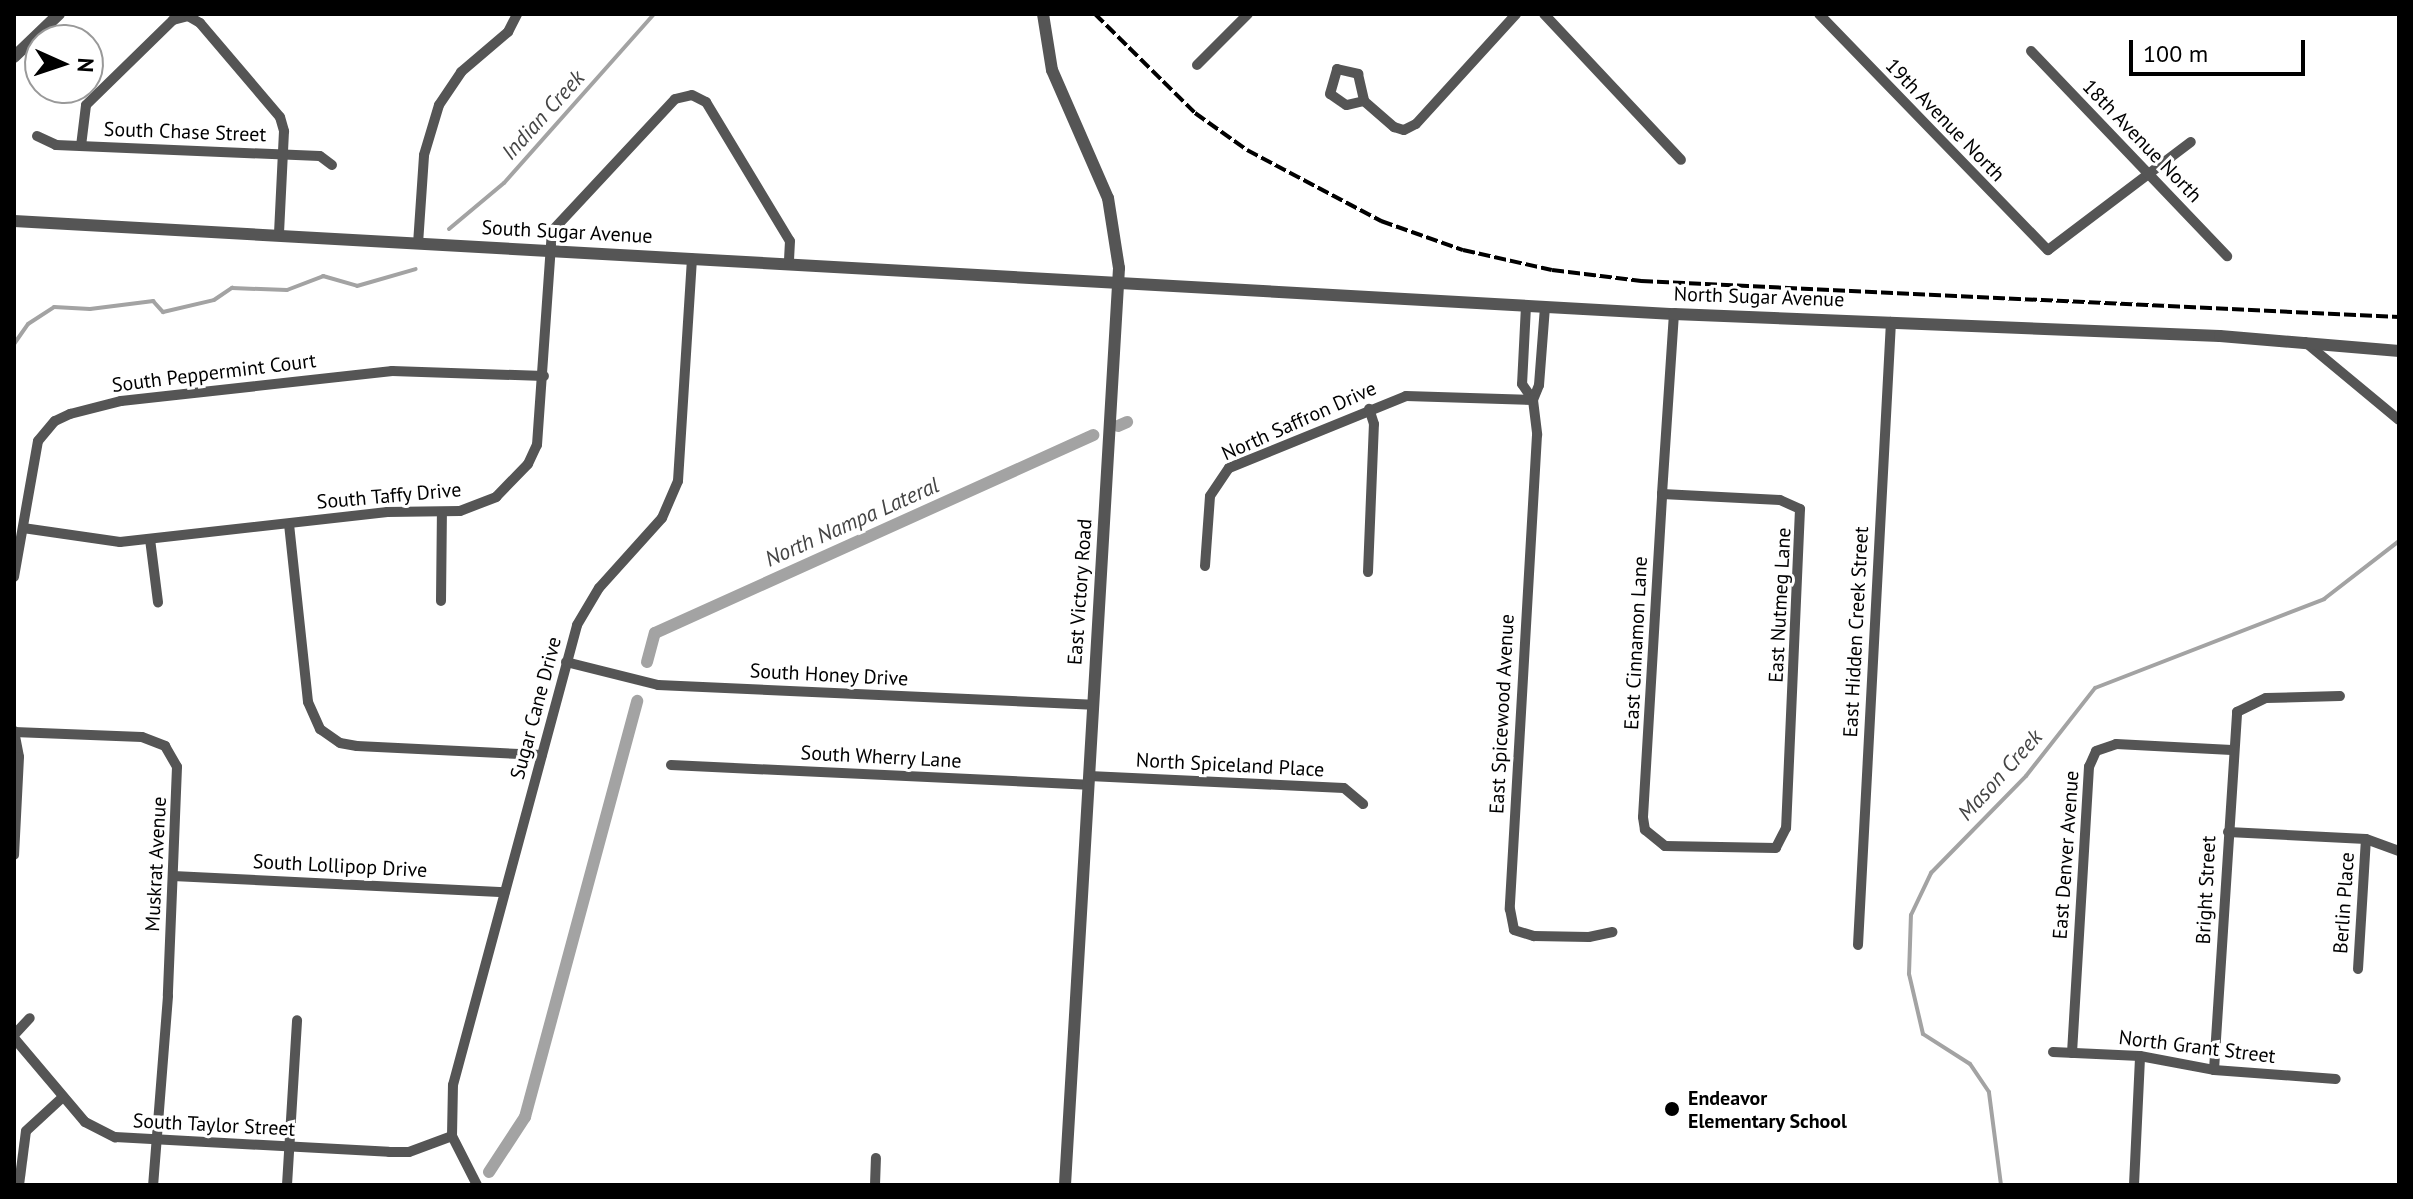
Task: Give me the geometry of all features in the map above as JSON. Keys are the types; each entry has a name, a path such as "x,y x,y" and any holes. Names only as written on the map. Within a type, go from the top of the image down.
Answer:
{"street":[{"path":"14,57 59,14"},
{"path":"418,244 424,155 439,105 461,72 508,32 517,14"},
{"name":"East Victory Road","path":"1043,14 1052,70 1108,198 1117,235 1118,279 1065,1185"},
{"path":"1197,65 1248,14"},
{"path":"1364,101 1404,130 1516,14"},
{"path":"1544,14 1681,160"},
{"name":"19th Avenue North","path":"1819,14 2048,250 2148,174"},
{"path":"81,146 86,105 173,20 188,16 200,23 280,117 283,154 279,234"},
{"name":"18th Avenue North","path":"2031,51 2227,256"},
{"name":"South Taffy Drive","path":"23,528 108,542 442,512 472,508 496,497 528,464 542,422 552,231 675,99 692,95 706,102 790,241 789,262"},
{"name":"South Chase Street","path":"37,136 56,145 320,156 332,165"},
{"path":"2148,174 2191,142"},
{"name":"South Sugar Avenue","path":"14,221 1118,279"},
{"name":"Sugar Cane Drive","path":"477,1185 452,1136 453,1085 566,662 587,604 662,518 678,481 692,258"},
{"name":"North Sugar Avenue","path":"1118,279 1526,306 2305,342 2399,351"},
{"name":"East Spicewood Avenue","path":"1526,306 1522,384 1533,400 1537,435 1510,909 1514,930 1534,936 1589,937 1612,932"},
{"name":"East Spicewood Avenue","path":"1533,400 1539,385 1545,307"},
{"name":"East Cinnamon Lane","path":"1674,314 1645,830 1665,846 1766,850 1781,843"},
{"name":"East Hidden Creek Street","path":"1858,945 1891,322"},
{"path":"2305,342 2399,420"},
{"name":"South Peppermint Court","path":"14,577 38,441 55,421 95,406 392,371 544,376"},
{"name":"North Saffron Drive","path":"1205,566 1210,496 1229,468 1406,396 1533,400"},
{"path":"1368,572 1374,424 1369,409"},
{"name":"East Nutmeg Lane","path":"1662,494 1780,500 1800,509 1788,797 1781,843"},
{"path":"441,601 442,512"},
{"path":"289,524 308,702 320,729 357,746 542,755"},
{"path":"150,539 158,602"},
{"name":"South Honey Drive","path":"566,662 658,685 1093,705"},
{"name":"Bright Street","path":"2214,1070 2232,750 2237,712 2266,698 2340,696"},
{"path":"14,732 19,757 14,855"},
{"name":"Muskrat Avenue","path":"14,732 142,737 165,746 178,779 153,1185"},
{"name":"East Denver Avenue","path":"2072,1053 2089,767 2096,751 2116,744 2232,750"},
{"name":"South Wherry Lane","path":"671,765 1088,780"},
{"name":"North Spiceland Place","path":"1088,780 1344,788 1363,804"},
{"path":"2228,832 2366,839 2399,851"},
{"name":"Berlin Place","path":"2358,969 2366,839"},
{"name":"South Lollipop Drive","path":"173,876 505,892"},
{"path":"14,1036 30,1018"},
{"path":"287,1185 297,1020"},
{"name":"South Taylor Street","path":"14,1036 63,1097 99,1132 155,1140 409,1152 452,1136"},
{"name":"North Grant Street","path":"2053,1052 2140,1056 2214,1070 2336,1079"},
{"path":"2134,1185 2140,1056"},
{"path":"19,1185 26,1131 63,1097"},
{"path":"875,1185 876,1158"}],"waterway":[{"name":"Indian Creek","path":"449,229 504,183 654,14"},
{"name":"Indian Creek","path":"14,344 28,324 54,307 90,309 153,301 163,312 214,300 232,288 287,290 323,276 357,286 416,269"},
{"name":"North Nampa Lateral","path":"1118,426 1127,422"},
{"name":"North Nampa Lateral","path":"647,662 655,633 1093,435"},
{"name":"Mason Creek","path":"2001,1185 1989,1092 1970,1064 1923,1034 1909,974 1911,915 1931,873 2026,776 2095,688 2324,599 2399,541"},
{"name":"North Nampa Lateral","path":"489,1172 525,1117 637,701"}],"railway":[{"path":"1095,14 1195,113 1247,150 1381,221 1463,250 1552,270 1641,281 2399,317"}],"place":[{"name":"Endeavor Elementary School","path":"1672,1109"}]}
